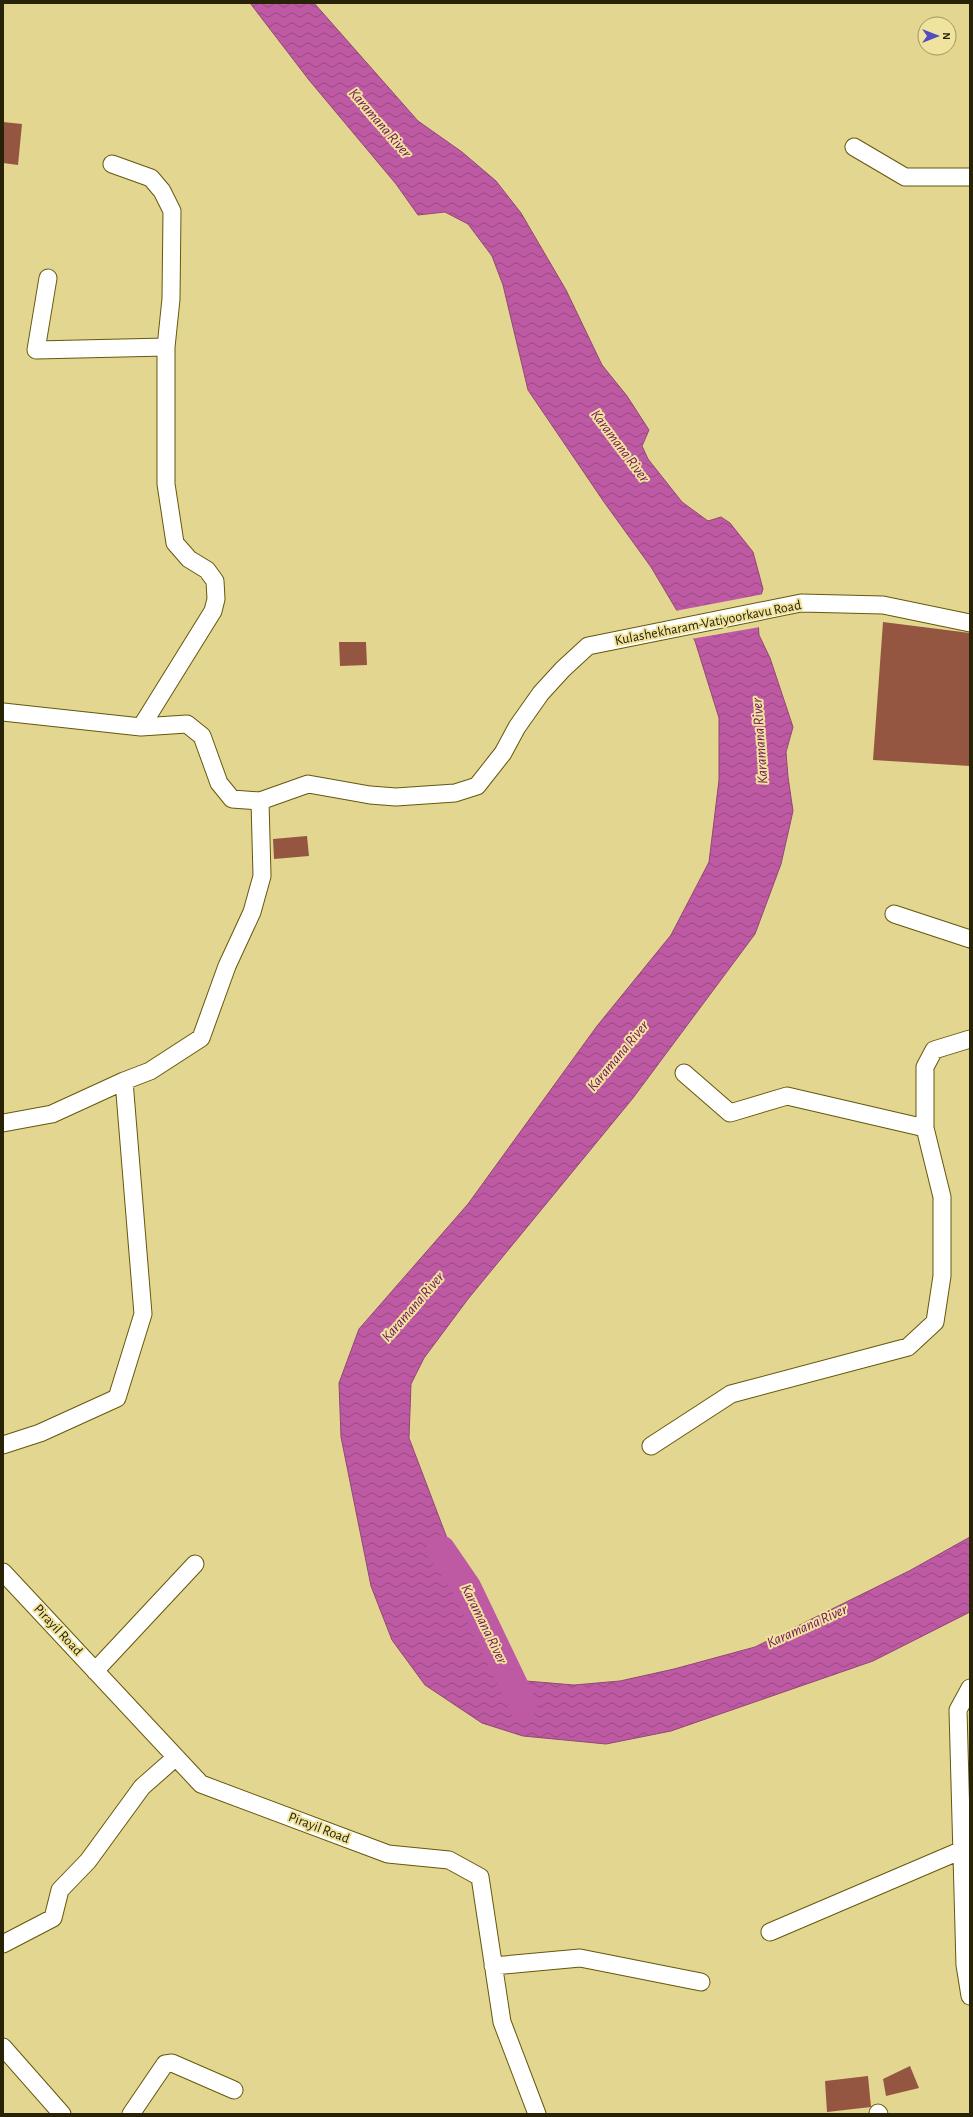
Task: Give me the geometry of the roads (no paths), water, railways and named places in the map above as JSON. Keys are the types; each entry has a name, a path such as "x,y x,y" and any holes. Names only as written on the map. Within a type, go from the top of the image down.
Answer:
{"street":[{"path":"854,147 905,176 970,177"},
{"path":"112,164 151,178 162,191 172,211 171,299 166,347 166,484 175,544 189,559 207,570 215,581 216,599 213,611 141,727"},
{"path":"48,278 36,350 166,347"},
{"name":"Kulashekharam-Vatiyoorkavu Road","path":"260,801 308,784 370,795 396,797 455,794 477,786 504,753 517,727 541,694 563,669 588,646 801,603 883,605 970,623"},
{"path":"3,712 141,727 187,724 202,736 219,783 232,799 260,801 262,876 252,912 227,966 201,1038 150,1071 124,1081 52,1114 3,1123"},
{"path":"894,914 970,939"},
{"path":"651,1446 731,1394 908,1347 935,1322 942,1276 942,1197 925,1128 926,1067 934,1050 970,1039"},
{"path":"684,1073 730,1113 787,1096 925,1128"},
{"path":"3,1445 40,1434 117,1398 143,1314 124,1081"},
{"path":"95,1671 195,1564"},
{"name":"Pirayil Road","path":"3,1572 201,1784 388,1854 449,1860 480,1877 502,2022 537,2114"},
{"path":"970,1688 958,1710 962,1850 966,1874 965,1965 970,1996"},
{"path":"3,1944 53,1918 60,1890 88,1861 142,1787 176,1757"},
{"path":"770,1932 962,1850"},
{"path":"494,1966 580,1958 702,1982"},
{"path":"3,2047 62,2114"},
{"path":"131,2114 165,2064 172,2063 234,2090"}],"water":[{"path":"250,3 314,3 418,121 462,152 496,181 521,213 566,290 602,365 627,396 649,430 642,446 648,459 682,502 708,521 721,517 730,523 753,552 763,589 757,607 759,635 770,658 793,727 786,752 793,811 781,864 755,934 633,1098 468,1299 424,1358 411,1384 409,1438 494,1662 526,1681 574,1685 620,1681 674,1669 755,1647 909,1571 970,1537 970,1612 873,1661 671,1731 606,1744 523,1736 482,1723 425,1685 392,1640 371,1586 341,1437 339,1383 359,1329 468,1204 597,1026 671,935 709,862 719,780 719,718 695,641 651,567 604,502 528,390 503,285 492,256 468,224 445,212 418,215 396,184 309,80"}],"waterway":[{"name":"Karamana River","path":"441,1550 467,1588 523,1705"}]}
